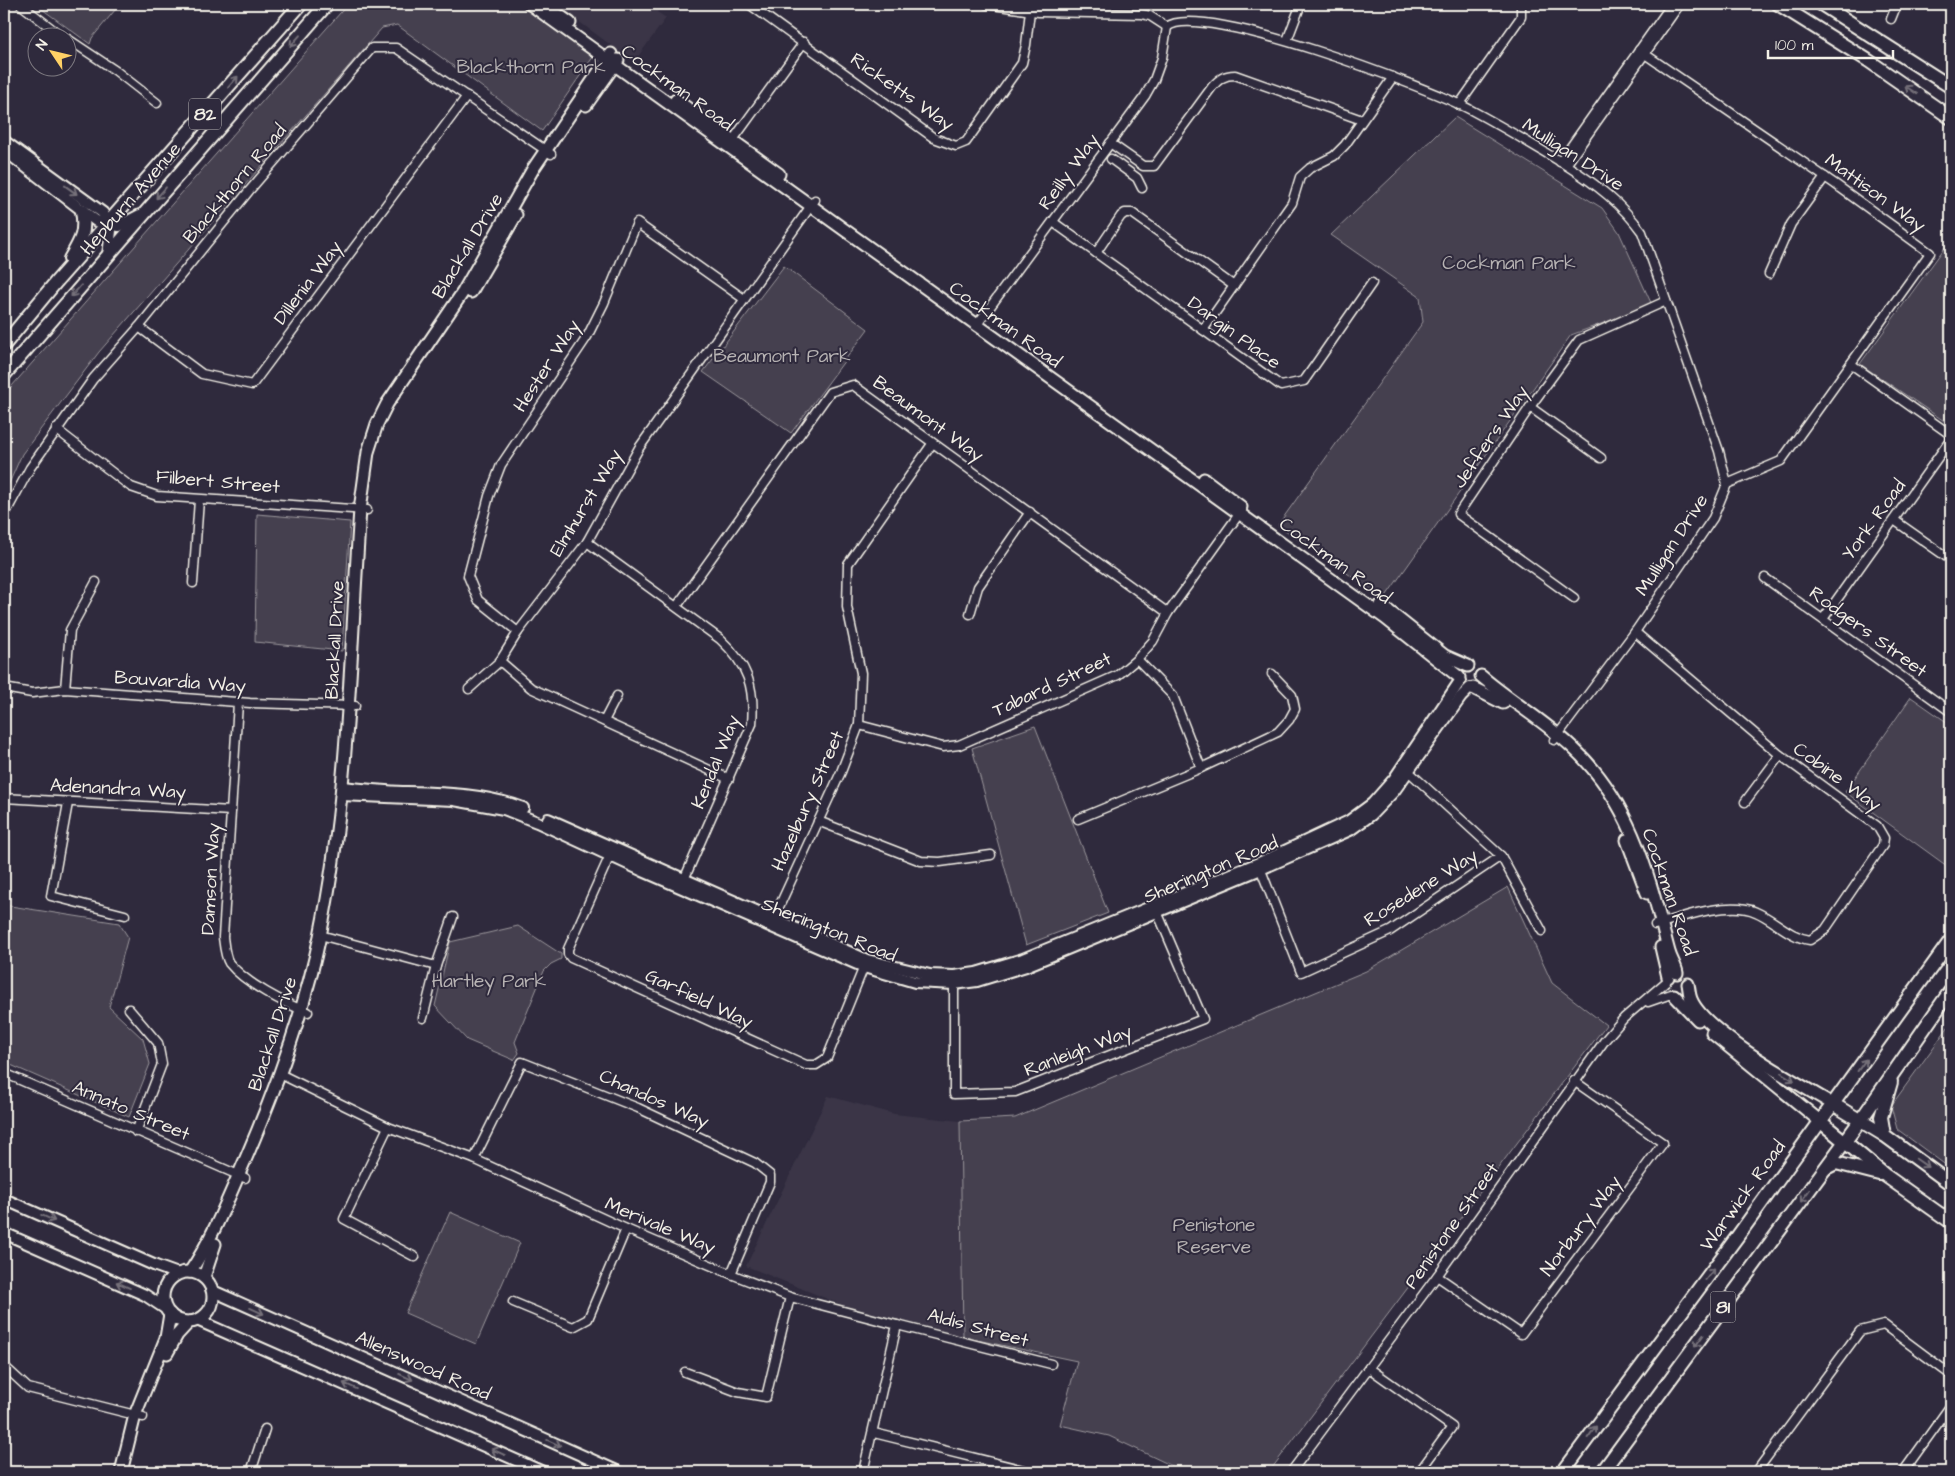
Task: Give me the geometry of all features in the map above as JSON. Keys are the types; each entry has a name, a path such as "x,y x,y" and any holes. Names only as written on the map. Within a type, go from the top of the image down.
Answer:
{"main road":[{"name":"Hepburn Avenue","path":"4,346 56,282 301,4"},
{"name":"Hepburn Avenue","path":"4,375 327,4"},
{"name":"Cockman Road","path":"530,4 613,59 731,143 978,323 1128,424 1385,618 1459,679"},
{"name":"Cockman Road","path":"543,4 613,59"},
{"path":"1778,4 1869,61 1951,118"},
{"path":"1821,4 1951,87"},
{"name":"Blackall Drive","path":"204,1277 210,1256 283,1076 305,1011 324,936 345,791 368,452 377,424 387,404 463,292 548,153 613,59"},
{"path":"56,282 82,239 85,227 82,211"},
{"name":"Cockman Road","path":"1241,511 1389,611 1445,656 1468,666"},
{"path":"1468,666 1477,668 1481,676 1479,683 1472,688 1464,686 1459,679 1462,670 1468,666"},
{"name":"Cockman Road","path":"1481,676 1599,774 1640,852 1670,977"},
{"name":"Cockman Road","path":"1472,688 1500,700 1556,737"},
{"name":"Warwick Road","path":"1564,1472 1821,1122 1951,940"},
{"path":"1673,994 1684,993 1688,984 1683,975 1670,977 1667,989 1726,1046 1886,1176 1951,1222"},
{"name":"Cockman Road","path":"1688,984 1691,1000 1705,1018 1724,1034 1833,1104"},
{"name":"81","path":"1602,1472 1893,1076 1951,990"},
{"path":"1884,1135 1882,1117 1893,1076"},
{"path":"1833,1104 1884,1135 1951,1184"},
{"path":"1826,1168 1836,1163 1844,1164 1886,1176"},
{"name":"Blackall Drive","path":"190,1272 209,1241 242,1176"},
{"path":"129,1472 139,1416 172,1343 193,1321 207,1314 211,1307 213,1292 204,1277 190,1272 178,1274 170,1280 164,1290 163,1302 168,1312 181,1321 193,1321"},
{"path":"121,1472 166,1338 168,1312"}],"street":[{"path":"20,4 52,28"},
{"name":"Ricketts Way","path":"749,4 934,138 956,146 966,142 1022,63 1030,10"},
{"path":"986,4 1030,10 1142,14 1150,16 1167,27"},
{"path":"1288,38 1302,4"},
{"path":"1459,105 1520,17 1521,4"},
{"path":"1642,52 1672,4"},
{"path":"1563,164 1642,52 1680,4"},
{"path":"1891,19 1897,4"},
{"name":"Mulligan Drive","path":"1167,27 1172,21 1181,19 1228,21 1250,25 1332,50 1459,105 1563,164 1614,199 1630,215 1642,232 1719,451 1727,484 1713,518 1635,632 1556,737"},
{"name":"Reilly Way","path":"978,323 1154,80 1162,58 1167,27"},
{"path":"731,143 804,42"},
{"path":"78,46 116,71 158,103"},
{"name":"Blackthorn Road","path":"4,516 30,468 93,379 139,327 249,191 372,48 396,48 548,153"},
{"name":"Mattison Way","path":"1642,52 1825,177 1930,253 1781,460 1727,484"},
{"path":"1110,143 1142,166 1154,166 1212,87 1220,79 1228,75 1235,75 1362,120"},
{"path":"1203,330 1292,204 1300,177 1310,168 1334,156 1393,77"},
{"name":"Dillenia Way","path":"139,327 202,374 252,385 468,96"},
{"path":"4,140 104,213 109,224 111,237 108,254"},
{"path":"4,150 96,221 119,226 143,214"},
{"path":"1111,159 1137,178 1142,188"},
{"path":"1769,274 1792,224 1825,177"},
{"name":"Elmhurst Way","path":"500,661 518,632 587,542 638,448 813,202"},
{"path":"1096,253 1121,216 1124,213 1132,213 1234,286"},
{"name":"Dargin Place","path":"1053,222 1281,386 1304,381 1372,283"},
{"name":"Hester Way","path":"518,632 478,600 468,576 489,496 501,465 587,337 604,303 636,223 744,299"},
{"name":"Jeffers Way","path":"1574,598 1458,514 1530,406 1579,340 1666,301"},
{"path":"1850,364 1951,435"},
{"name":"Beaumont Way","path":"677,606 830,392 853,384 932,444 1030,512 1168,613"},
{"path":"1530,406 1600,458"},
{"name":"Filbert Street","path":"56,429 131,487 157,496 363,510"},
{"name":"York Road","path":"1823,619 1951,439"},
{"name":"Hazelbury Street","path":"771,923 842,772 859,725 861,673 847,607 848,564 932,444"},
{"path":"193,583 193,559 200,500"},
{"name":"Tabard Street","path":"859,725 943,747 959,746 1118,675 1138,659 1153,641 1168,613 1241,511"},
{"path":"970,614 978,587 1030,512"},
{"path":"1894,520 1951,560"},
{"name":"Kendal Way","path":"587,542 677,606 730,648 747,674 754,698 752,724 683,883"},
{"name":"Rodgers Street","path":"1765,578 1951,712"},
{"path":"65,689 70,630 96,582"},
{"name":"Cobine Way","path":"1635,632 1780,755 1877,826 1884,838 1883,846 1825,930 1810,940 1798,938 1772,920 1744,907 1722,908 1658,924"},
{"path":"1138,659 1173,696 1201,768"},
{"path":"469,689 500,661 531,688 729,778"},
{"path":"1078,819 1201,768 1278,732 1289,720 1295,709 1292,695 1272,674"},
{"name":"Sherington Road","path":"345,791 452,792 494,798 524,809 612,852 865,963 915,982 954,980 999,975 1026,966 1156,908 1333,838 1360,824 1383,804 1459,679"},
{"name":"Bouvardia Way","path":"4,688 32,693 65,689 238,703 352,706"},
{"name":"Sherington Road","path":"1406,769 1461,697 1472,688"},
{"path":"604,721 617,696"},
{"name":"Damson Way","path":"238,703 223,937 228,962 259,988 305,1011"},
{"path":"1745,802 1780,755"},
{"path":"1406,769 1501,856 1542,931"},
{"name":"Adenandra Way","path":"4,798 231,811"},
{"path":"68,803 51,896 125,915"},
{"path":"818,821 921,861 940,862 991,855"},
{"name":"Garfield Way","path":"612,852 568,949 570,958 806,1065 816,1065 826,1058 865,963"},
{"name":"Rosedene Way","path":"1260,866 1301,972 1390,931 1501,856"},
{"name":"Ranleigh Way","path":"954,980 954,1094 1016,1092 1203,1019 1156,908"},
{"path":"423,1018 436,966 453,917"},
{"path":"324,936 436,966"},
{"name":"Penistone Street","path":"1291,1472 1438,1276 1574,1081 1624,1018 1644,1004 1670,977"},
{"name":"Penistone Street","path":"1644,1004 1673,994"},
{"path":"129,1009 158,1043 162,1064 136,1132"},
{"name":"Chandos Way","path":"474,1159 522,1062 638,1108 755,1163 770,1175 770,1182 730,1274"},
{"name":"Annato Street","path":"4,1074 242,1176"},
{"name":"Merivale Way","path":"283,1076 388,1127 474,1159 626,1229 730,1274 790,1297 897,1325"},
{"name":"Norbury Way","path":"1438,1276 1521,1334 1663,1143 1574,1081"},
{"path":"388,1127 344,1219 415,1257"},
{"path":"4,1199 178,1274"},
{"path":"512,1302 573,1327 588,1319 626,1229"},
{"path":"4,1233 144,1295 168,1312"},
{"name":"Allenswood Road","path":"213,1292 620,1472"},
{"path":"685,1372 738,1392 766,1397 790,1297"},
{"path":"193,1321 542,1472"},
{"path":"862,1472 874,1433 897,1325"},
{"name":"Aldis Street","path":"897,1325 1051,1364"},
{"path":"1756,1472 1860,1331 1884,1325 1951,1375"},
{"path":"4,1366 28,1388 139,1416"},
{"path":"1369,1368 1452,1427 1419,1472"},
{"path":"1903,1472 1951,1405"},
{"path":"250,1472 264,1429"},
{"path":"874,1433 1032,1472"}],"shaded area":[{"path":"555,4 662,4 657,12 666,18 634,62"},
{"path":"828,1096 894,1114 960,1121 963,1337 872,1317 746,1266"}],"green space":[{"path":"35,4 120,4 92,38 90,44 78,35 78,28 68,28"},
{"name":"Blackthorn Park","path":"348,4 519,4 593,57 542,131 397,25 382,28 99,352 22,454 4,495 4,395"},
{"name":"Cockman Park","path":"1455,117 1602,208 1619,232 1652,305 1571,335 1384,599 1278,525 1423,322 1420,297 1331,235"},
{"path":"1951,239 1951,423 1950,425 1860,364"},
{"name":"Beaumont Park","path":"784,266 868,329 791,433 703,372"},
{"path":"257,514 350,522 342,651 255,642"},
{"path":"1911,697 1951,725 1951,869 1845,792"},
{"path":"1035,726 1108,913 1026,945 972,748"},
{"name":"Penistone Reserve","path":"1508,887 1552,983 1606,1025 1269,1472 1185,1472 1109,1436 1060,1425 1077,1361 963,1337 960,1121 1015,1118 1366,971"},
{"path":"4,905 119,923 128,937 109,1007 143,1039 150,1064 129,1117 4,1062"},
{"name":"Hartley Park","path":"518,926 561,954 561,959 551,964 544,971 515,1042 519,1053 514,1060 467,1040 435,1006 450,942"},
{"path":"1951,1023 1951,1169 1897,1129 1891,1106"},
{"path":"450,1212 520,1243 476,1344 405,1313"}]}
